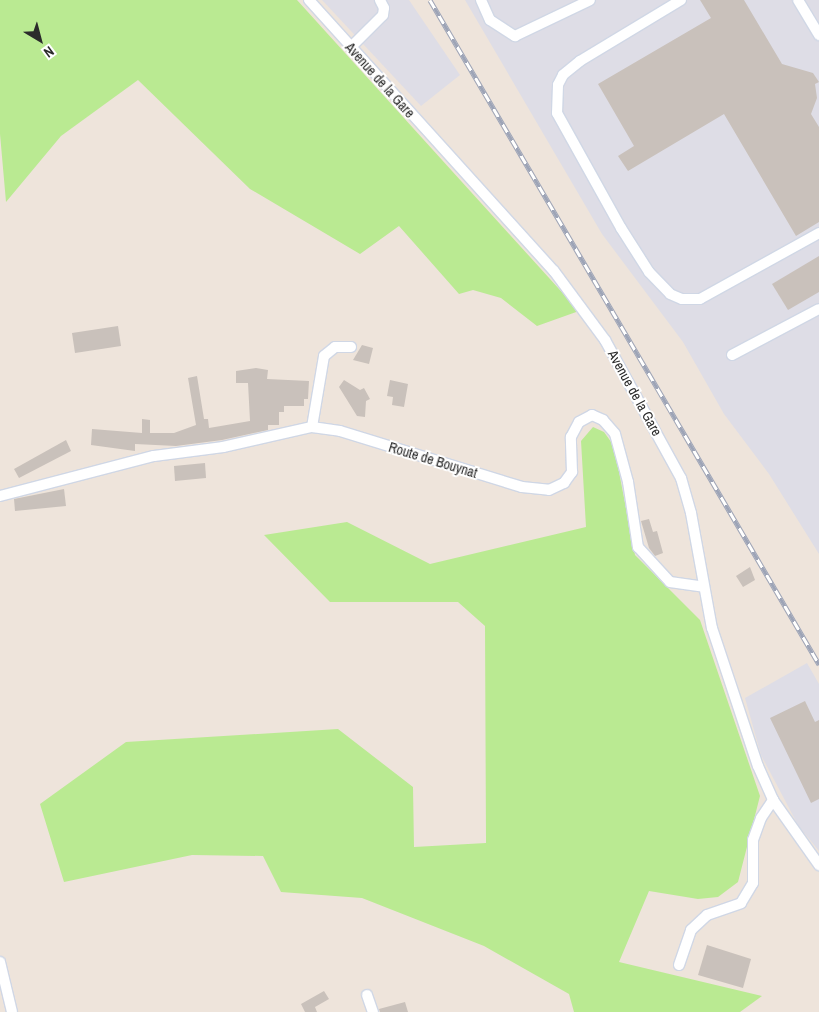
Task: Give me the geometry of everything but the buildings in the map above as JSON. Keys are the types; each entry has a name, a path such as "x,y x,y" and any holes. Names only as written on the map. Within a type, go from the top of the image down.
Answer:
{"street":[{"name":"Avenue de la Gare","path":"309,0 581,303 609,348 680,478 691,513 712,628 737,710 773,800 819,865"},
{"path":"350,47 382,15 383,3 372,0"},
{"path":"481,0 490,20 515,36 590,0"},
{"path":"681,0 580,60 563,75 558,85 557,113 621,228 648,272 670,294 682,299 700,300 819,233"},
{"path":"798,0 819,35"},
{"path":"732,355 819,309"},
{"path":"312,426 324,356 335,347 351,347"},
{"name":"Route de Bouynat","path":"0,496 154,456 223,447 312,426 340,431 522,487 549,490 564,483 572,472 571,437 579,422 592,415 603,420 615,434 628,482 638,547 654,568 670,582 704,587"},
{"path":"679,965 691,930 707,915 741,903 753,883 753,840 761,818 773,800"},
{"path":"0,962 12,1012"},
{"path":"367,995 373,1012"}],"shaded area":[{"path":"322,0 409,0 460,75 421,106"},
{"path":"465,0 819,0 819,554 769,474 724,414 683,342 602,234"},
{"path":"807,663 819,684 819,851 798,825 761,755 745,698"}],"green space":[{"path":"0,0 297,0 579,311 537,326 501,298 473,290 459,294 399,226 360,254 250,189 138,80 61,136 6,202 0,134"},
{"path":"593,427 604,432 614,446 635,555 700,620 760,796 738,882 718,897 698,899 649,891 619,962 762,996 740,1012 574,1012 569,994 484,946 362,898 281,892 263,856 192,855 64,882 40,804 126,742 338,729 413,787 414,847 486,843 485,626 458,602 330,602 264,535 347,522 430,564 586,527 581,441"}],"railway":[{"path":"430,0 819,664"}]}
